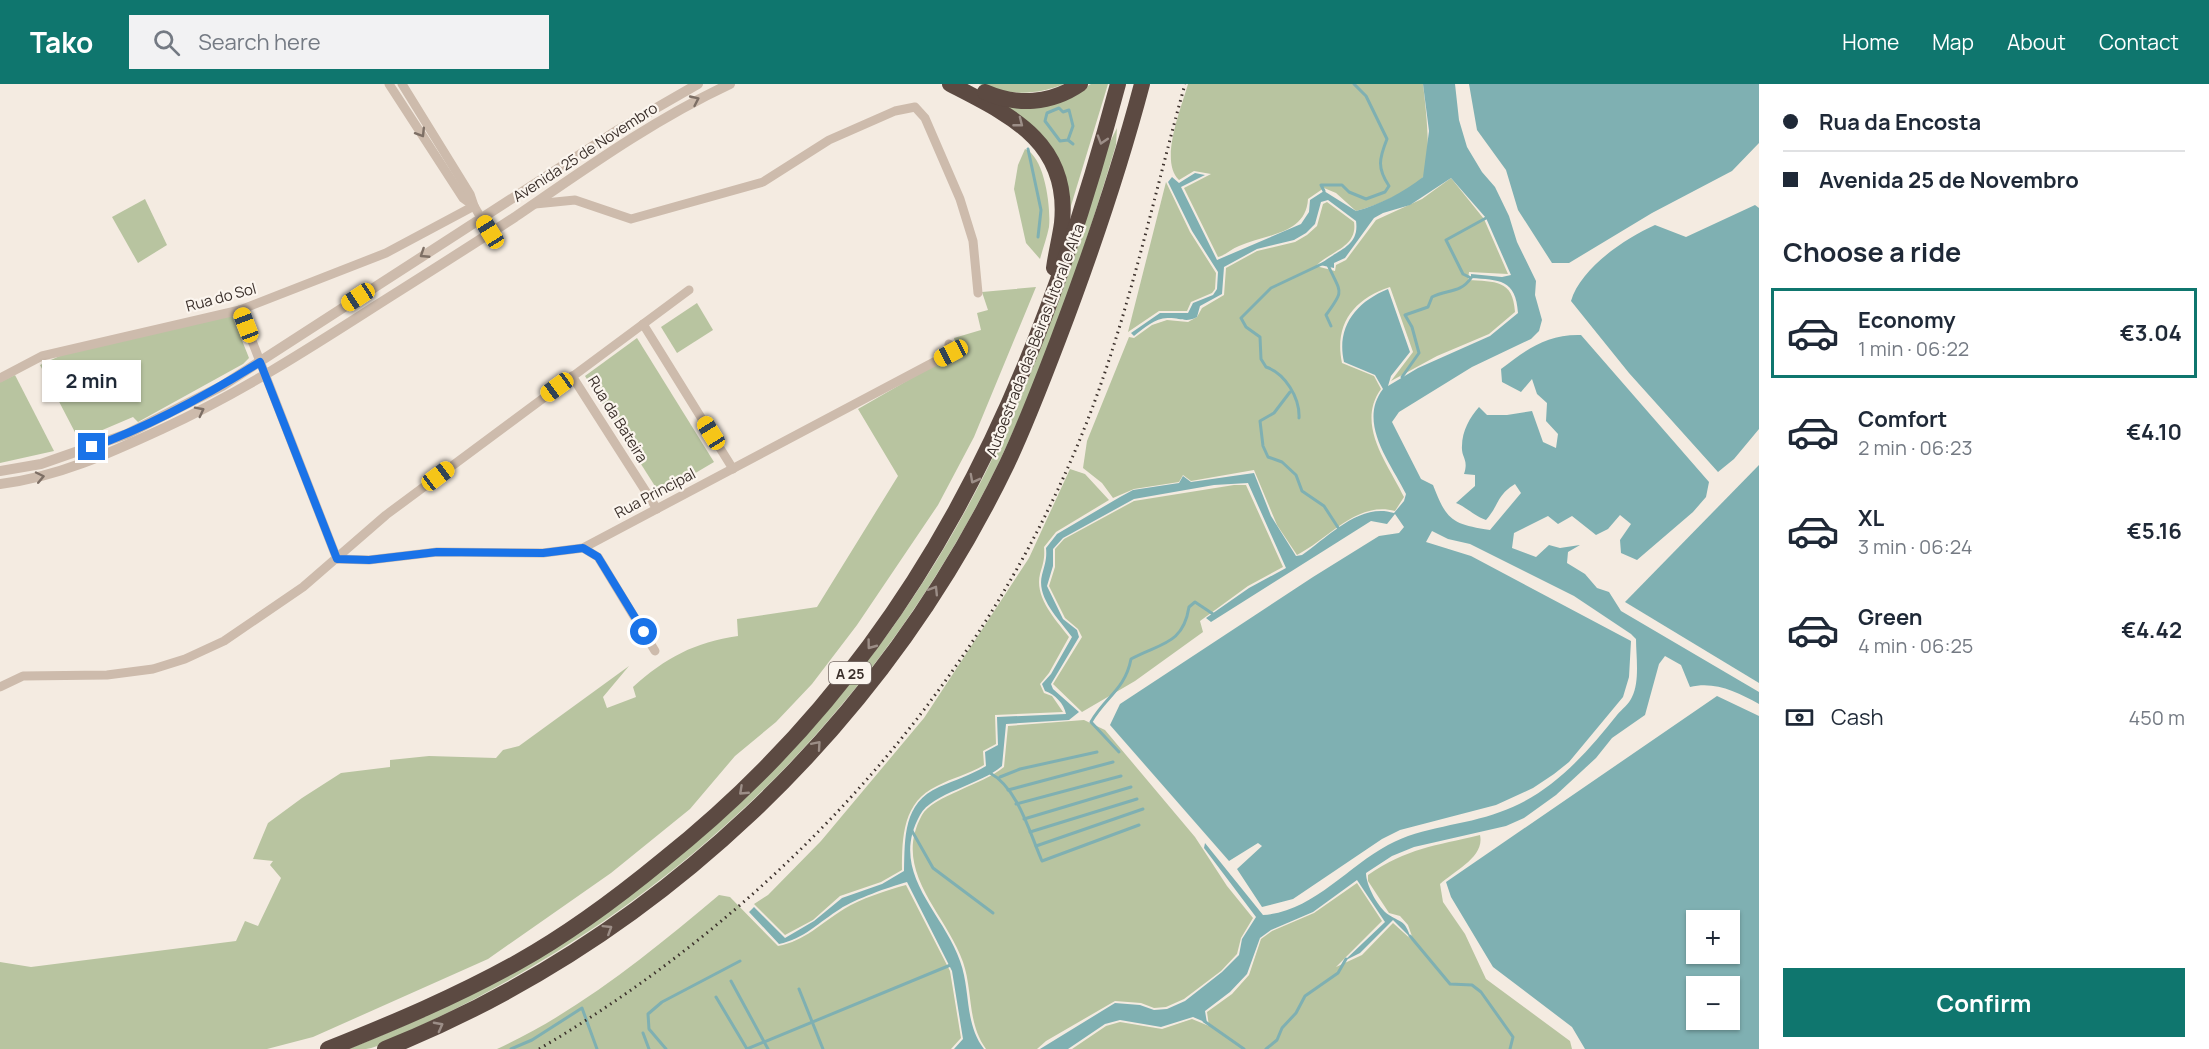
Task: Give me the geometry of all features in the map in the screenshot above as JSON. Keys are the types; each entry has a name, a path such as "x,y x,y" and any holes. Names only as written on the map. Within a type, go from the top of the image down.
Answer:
{"highway":[{"path":"950,84 1013,118 1038,140 1051,161 1061,195 1062,222 1051,297"},
{"path":"967,84 1002,99 1019,102 1057,96 1080,84"},
{"name":"Autoestrada das Beiras Litoral e Alta","path":"328,1049 419,1012 520,961 615,899 694,836 772,764 835,692 893,617 942,539 986,456 1020,379 1069,249 1118,84"},
{"name":"Autoestrada das Beiras Litoral e Alta","path":"386,1049 428,1032 531,978 628,917 708,854 786,780 851,707 912,626 960,550 1007,465 1090,256 1142,84"}],"street":[{"path":"389,84 463,198 474,206"},
{"path":"402,84 470,194 474,206 490,232"},
{"name":"Avenida 25 de Novembro","path":"0,471 41,464 127,434 222,386 618,130 698,84"},
{"name":"Avenida 25 de Novembro","path":"0,484 47,476 78,465 194,414 266,376 683,106 730,84"},
{"path":"533,204 575,200 631,219 763,182 829,140 895,111 915,107 925,118 960,199 973,241 978,293"},
{"name":"Rua do Sol","path":"0,378 42,356 240,310 386,253 474,206"},
{"path":"0,687 24,676 107,675 153,669 184,659 224,641 303,587 386,515 689,290"},
{"path":"240,310 337,559"},
{"path":"643,324 733,469"},
{"name":"Rua Principal","path":"337,559 369,560 437,552 543,553 583,548 951,353 949,344"},
{"name":"Rua da Bateira","path":"572,376 657,509"},
{"path":"583,548 598,557 655,651"}],"green space":[{"path":"979,84 1064,84 1043,91 1022,93"},
{"path":"1091,84 1108,84 1070,209 1067,196 1007,106 1077,92"},
{"path":"1188,84 1423,84 1428,132 1426,170 1423,177 1410,188 1382,202 1356,211 1336,193 1324,188 1308,199 1306,211 1292,227 1239,246 1218,257 1184,188 1211,174 1194,171 1179,180 1173,171 1171,160 1173,134"},
{"path":"1117,128 1116,145 1064,305 1034,383 1000,460 958,539 911,614 858,685 800,752 737,815 670,872 598,925 523,972 451,1011 387,1042 366,1049 348,1049 454,1002 555,946 649,881 736,807 815,725 886,636 949,540 1003,436 1033,365 1108,146"},
{"path":"1025,149 1032,154 1042,172 1048,196 1049,227 1040,259 1026,243 1014,189 1018,165"},
{"path":"1451,178 1484,219 1508,274 1469,272 1468,280 1501,284 1511,293 1515,312 1489,334 1437,356 1391,381 1413,352 1390,287 1366,299 1349,315 1341,337 1342,363 1374,376 1381,389 1374,403 1373,431 1383,458 1404,497 1395,511 1381,509 1355,516 1297,555 1277,525 1254,470 1191,481 1183,475 1179,482 1134,489 1113,498 1102,483 1083,468 1087,441 1129,337 1134,338 1152,325 1167,320 1188,322 1197,317 1202,308 1224,295 1226,268 1257,251 1295,242 1307,235 1317,226 1323,204 1327,202 1354,222 1352,237 1347,243 1316,266 1335,271 1336,265 1346,260 1376,220 1422,199"},
{"path":"1166,182 1190,232 1216,273 1215,289 1212,293 1191,302 1187,311 1159,311 1128,332"},
{"path":"145,199 167,245 138,263 112,217"},
{"path":"1036,287 974,437 938,505 857,625 812,684 776,722 735,756 690,809 611,873 488,959 313,1037 267,1049 0,1049 0,962 31,967 236,941 245,921 258,926 281,878 270,865 273,861 253,859 268,823 341,773 390,767 390,760 429,756 496,758 503,750 519,746 629,666 603,697 607,708 636,697 633,687 681,653 708,642 738,636 737,619 817,607 898,476 858,409 957,352 954,338 981,330 977,313 988,310 982,292"},
{"path":"697,303 713,330 677,353 661,327"},
{"path":"232,315 249,358 243,364 138,422 133,417 79,440 40,365 64,354"},
{"path":"637,338 714,462 660,494 585,376"},
{"path":"15,375 54,451 0,463 0,382"},
{"path":"1070,469 1085,474 1109,500 1056,532 1044,547 1040,592 1053,616 1069,637 1049,673 1040,684 1044,693 1052,696 1063,712 995,715 996,744 983,751 984,765 926,793 911,811 904,833 902,870 881,882 840,896 813,920 785,935 754,904 768,895 821,841 924,718 1029,558"},
{"path":"1246,485 1283,567 1248,586 1200,621 1203,632 1135,681 1082,712 1053,684 1082,637 1078,629 1065,618 1049,586 1055,567 1055,549 1064,539 1134,501"},
{"path":"1084,720 1105,730 1195,837 1227,886 1253,918 1241,938 1237,954 1221,971 1184,999 1166,1007 1154,1008 1141,1003 1115,1001 1046,1041 1037,1049 986,1049 973,1018 963,962 924,891 917,873 913,855 914,835 922,815 928,808 1004,767 1008,726"},
{"path":"1480,835 1478,850 1473,857 1440,884 1443,902 1465,934 1486,979 1570,1041 1572,1049 1072,1049 1106,1026 1120,1022 1162,1029 1192,1019 1209,1026 1207,1012 1232,994 1249,975 1261,939 1272,931 1314,913 1357,883 1382,921 1336,967 1362,955 1393,923 1414,942 1408,925 1400,916 1389,913 1368,881 1368,875 1409,853"},
{"path":"906,885 950,971 961,1038 951,1049 497,1049 556,1017 613,980 719,895 730,897 778,946 805,936 858,902"}],"water":[{"path":"1423,84 1455,84 1459,120 1467,147 1482,172 1495,187 1509,216 1517,242 1536,281 1535,295 1542,320 1539,331 1531,339 1472,367 1399,412 1392,422 1421,479 1433,485 1442,506 1452,519 1467,526 1490,530 1521,493 1515,484 1509,488 1501,496 1486,520 1456,503 1475,486 1475,475 1464,474 1466,465 1462,446 1467,425 1479,407 1487,415 1532,411 1543,442 1556,448 1558,434 1546,421 1547,403 1537,394 1532,379 1521,392 1502,382 1501,369 1538,344 1558,337 1581,335 1709,482 1706,497 1693,512 1637,560 1621,553 1620,540 1631,524 1620,515 1608,529 1596,535 1572,516 1558,524 1548,516 1514,533 1512,548 1536,557 1549,545 1560,548 1580,545 1568,552 1567,563 1585,574 1597,588 1609,592 1621,611 1759,692 1759,704 1717,687 1708,685 1690,687 1681,665 1665,656 1659,664 1645,715 1612,738 1596,758 1556,795 1524,818 1506,826 1414,847 1392,856 1366,873 1368,884 1377,902 1385,912 1405,925 1411,938 1393,920 1360,953 1344,961 1385,922 1357,880 1313,912 1271,930 1260,938 1247,974 1230,992 1205,1011 1207,1023 1193,1017 1161,1027 1120,1020 1105,1024 1068,1049 1040,1049 1115,1003 1140,1005 1154,1010 1167,1009 1185,1001 1222,972 1239,955 1242,939 1256,917 1204,848 1205,843 1263,915 1281,912 1313,897 1373,854 1401,839 1486,817 1518,805 1535,795 1566,772 1593,744 1629,702 1636,684 1636,639 1631,634 1574,596 1470,544 1448,539 1432,531 1426,542 1471,556 1631,641 1629,677 1623,697 1569,762 1533,788 1496,805 1400,830 1382,839 1293,899 1262,907 1237,869 1262,846 1258,843 1229,861 1110,725 1120,704 1313,577 1379,536 1399,533 1404,527 1395,514 1387,524 1371,521 1211,622 1206,618 1249,588 1286,568 1248,483 1214,485 1134,499 1063,538 1053,549 1053,566 1047,586 1063,619 1077,630 1079,637 1051,684 1053,689 1079,712 1069,720 1006,724 1002,766 982,779 945,795 926,807 920,815 912,836 910,855 914,873 960,961 973,1029 984,1049 954,1049 963,1039 952,971 907,882 854,901 804,934 779,944 749,912 754,907 785,938 814,921 842,898 882,884 904,871 908,822 918,802 939,787 986,766 985,752 998,745 997,717 1066,714 1061,703 1045,691 1042,684 1051,674 1072,637 1050,608 1042,592 1046,548 1057,534 1133,490 1179,483 1183,476 1191,482 1254,473 1271,516 1296,556 1302,555 1345,523 1369,512 1394,513 1404,501 1406,494 1385,456 1375,429 1376,402 1383,389 1375,375 1344,362 1343,338 1351,317 1366,301 1388,289 1410,352 1391,376 1388,386 1418,368 1490,336 1518,313 1517,302 1510,288 1498,281 1471,278 1471,274 1502,277 1511,275 1486,218 1451,178 1410,205 1374,218 1345,258 1334,263 1334,268 1320,265 1350,243 1356,230 1356,221 1328,200 1321,202 1315,224 1306,233 1294,240 1257,249 1224,267 1222,294 1200,306 1197,317 1186,320 1159,319 1134,336 1131,333 1160,313 1188,313 1193,303 1213,295 1217,289 1218,272 1192,231 1168,182 1172,177 1179,183 1195,173 1205,175 1181,187 1217,260 1301,224 1309,212 1310,200 1324,191 1356,211 1374,205 1400,193 1423,177 1429,131"},
{"path":"1469,84 1759,84 1759,143 1732,171 1652,213 1569,263 1552,263 1518,210 1506,170 1477,130"},
{"path":"1755,205 1759,208 1759,429 1734,459 1718,472 1629,373 1571,301 1576,289 1594,266 1618,246 1643,231 1655,225 1686,237"},
{"path":"1759,465 1759,683 1625,602"},
{"path":"1717,696 1759,716 1759,1049 1585,1049 1572,1027 1493,967 1451,897 1446,882"}],"waterway":[{"path":"1324,191 1321,185 1342,185 1349,192 1366,199 1385,192 1389,186 1382,174 1380,163 1387,139 1366,96 1354,84"},
{"path":"1068,140 1073,126 1069,110 1063,112 1059,108 1047,113 1045,121 1060,141 1068,140 1073,144"},
{"path":"1028,149 1041,210 1038,237"},
{"path":"1402,377 1419,353 1412,327 1405,315 1428,307 1432,297 1458,289 1467,283 1471,278 1463,274 1446,240 1486,218"},
{"path":"1299,418 1297,402 1290,387 1285,380 1266,367 1261,359 1260,337 1246,327 1241,318 1271,288 1324,263"},
{"path":"1328,265 1339,291 1326,315 1331,326"},
{"path":"1290,392 1274,413 1260,421 1263,446 1268,457 1282,462 1296,475 1302,491 1324,506 1339,529"},
{"path":"1119,752 1091,722 1119,686 1131,659 1161,646 1176,636 1186,619 1189,607 1195,602 1216,616"},
{"path":"1000,777 1020,769 1097,752"},
{"path":"1008,790 1113,762"},
{"path":"990,773 1000,780 1016,800 1042,861 1139,825"},
{"path":"1016,804 1121,776"},
{"path":"1024,819 1131,787"},
{"path":"1030,832 1137,799"},
{"path":"1036,846 1143,809"},
{"path":"912,831 933,868 993,913"},
{"path":"1410,936 1450,984 1472,985 1481,992 1513,1037 1510,1049"},
{"path":"1266,1049 1277,1040 1282,1028 1296,1013 1305,996 1338,973 1346,959"},
{"path":"666,1049 649,1029 648,1014 662,1002 740,961"},
{"path":"747,1049 953,964"},
{"path":"731,981 768,1049"},
{"path":"799,989 823,1049"},
{"path":"716,997 747,1049"},
{"path":"511,1049 532,1040 582,1008 597,1049"},
{"path":"1204,1021 1244,1049"},
{"path":"643,1033 649,1049"}],"railway":[{"path":"539,1049 629,991 714,927 794,855 868,778 935,695 995,606 1047,512 1090,414 1105,373 1130,291 1185,84"}],"route":[{"path":"92,447 127,434 222,386 260,362 337,559 369,560 394,555 437,552 543,553 583,548 598,557 644,632"}]}
